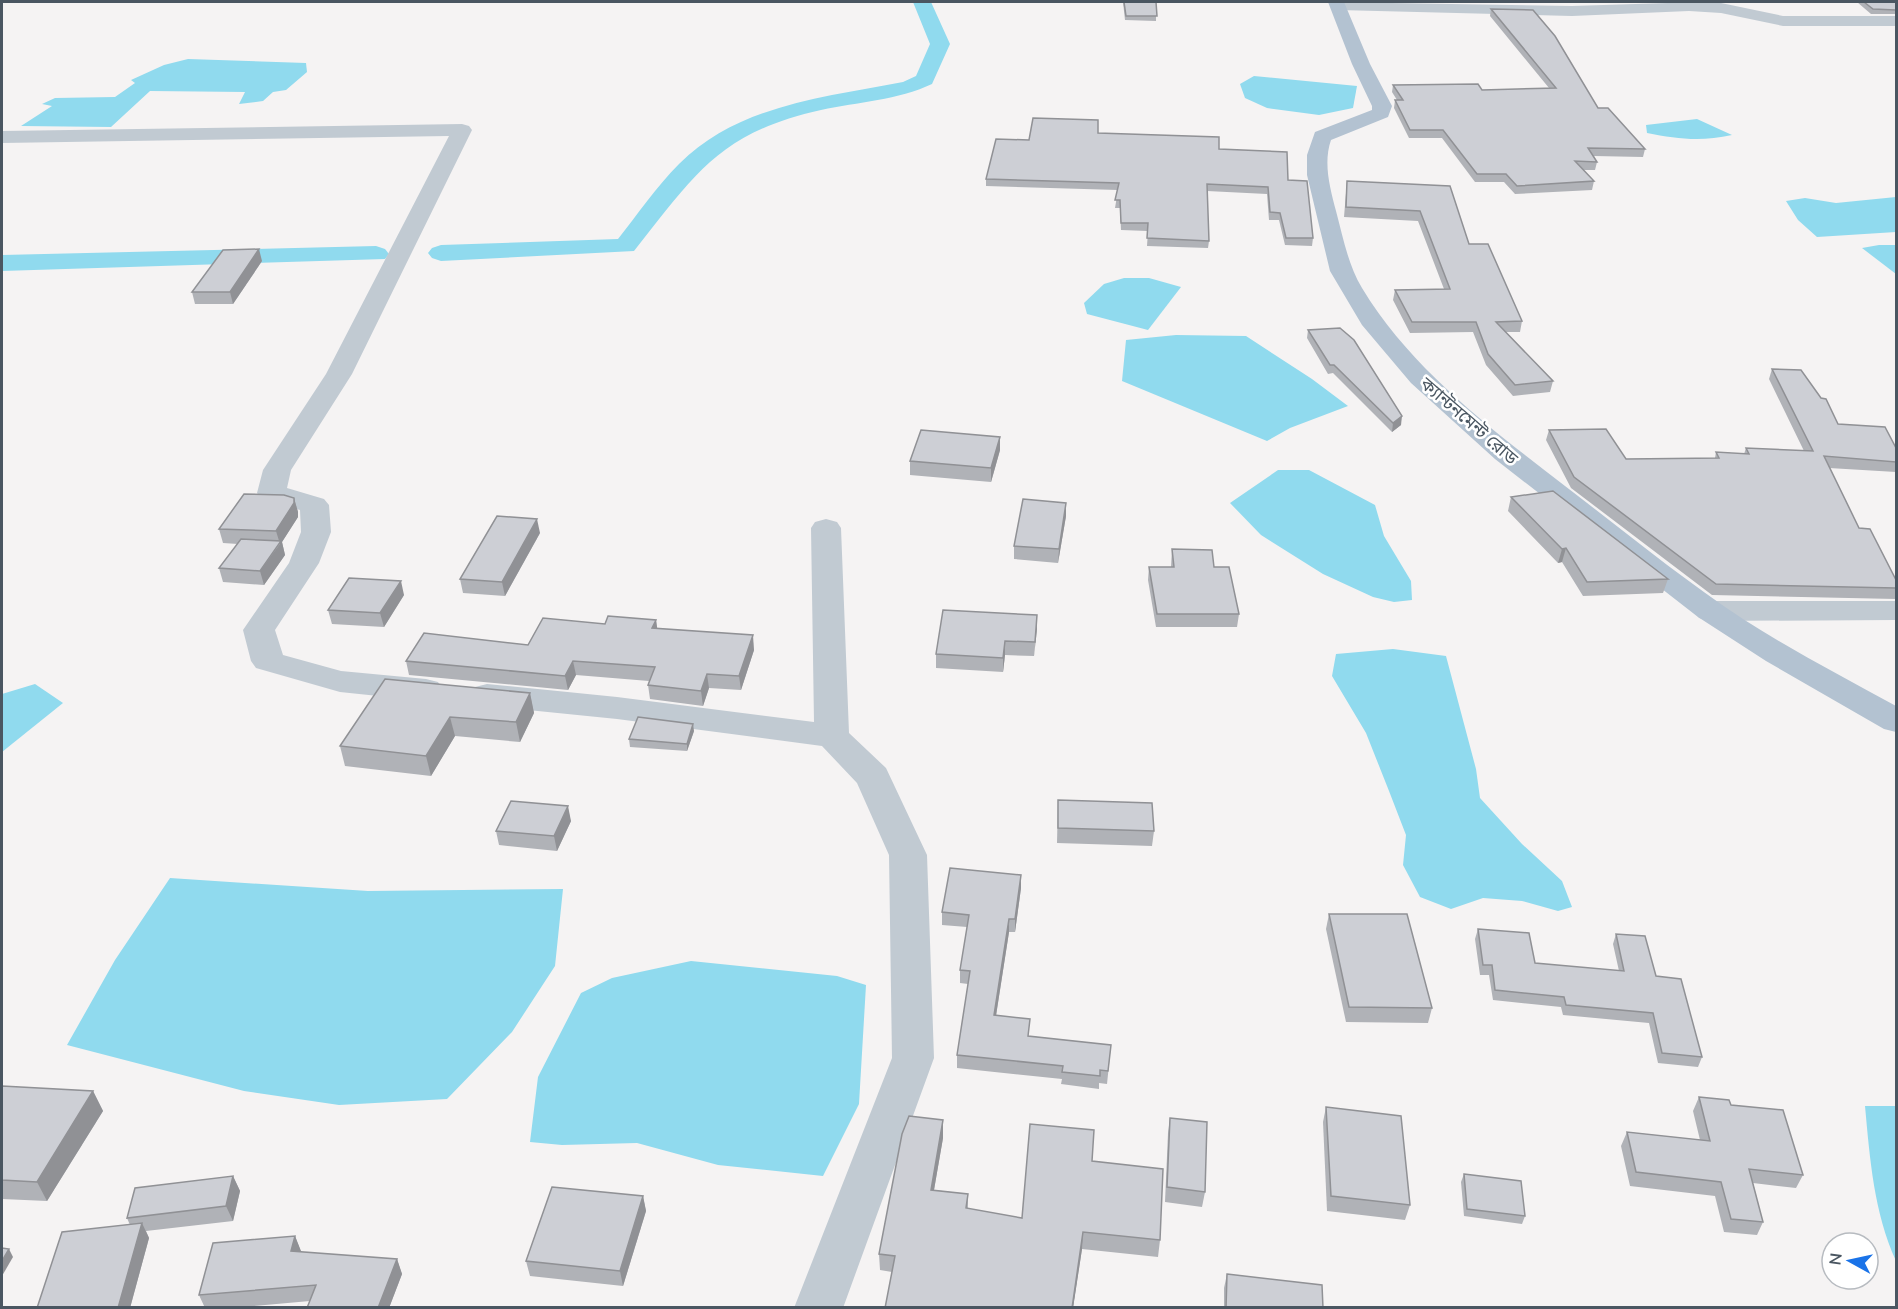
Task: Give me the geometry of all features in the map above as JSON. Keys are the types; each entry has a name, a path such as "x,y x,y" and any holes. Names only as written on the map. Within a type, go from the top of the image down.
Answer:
{"main road":[{"name":"ক্যান্টনমেন্ট রোড","path":"1337,3 1361,64 1382,105 1381,113 1375,117 1333,130 1322,136 1316,149 1321,197 1335,253 1349,285 1370,318 1416,375 1481,435 1710,611 1896,721"}],"street":[{"path":"1337,3 1572,11 1689,6 1721,8 1783,21 1896,21"},
{"path":"2,137 462,130 339,374 277,470 272,493 314,504 316,532 304,563 259,630 268,661 340,681 617,708 832,736 873,777 908,855 913,1058 818,1308"},
{"path":"826,528 832,736"},
{"path":"1710,611 1896,611"}],"water":[{"path":"188,59 306,63 307,72 286,90 273,92 263,101 239,104 245,92 150,91 111,127 21,126 52,106 42,104 55,98 115,97 135,83 131,80 164,65"},
{"path":"1254,76 1357,86 1353,108 1319,115 1267,108 1245,98 1240,84"},
{"path":"1697,119 1732,135 1689,139 1647,133 1646,125"},
{"path":"1896,197 1896,232 1817,237 1798,220 1786,201 1805,198 1836,203"},
{"path":"1896,245 1896,274 1862,248"},
{"path":"1124,278 1149,278 1181,287 1148,330 1087,314 1084,303 1104,284"},
{"path":"1176,335 1246,336 1312,379 1348,406 1290,428 1267,441 1122,381 1126,340"},
{"path":"1278,470 1309,470 1375,505 1384,536 1411,581 1412,600 1394,602 1373,597 1323,574 1261,535 1230,503"},
{"path":"1393,649 1446,656 1476,769 1480,798 1522,844 1562,881 1572,907 1558,911 1522,901 1483,898 1451,909 1420,897 1403,865 1406,835 1366,733 1332,676 1336,654"},
{"path":"35,684 63,703 2,752 2,694"},
{"path":"170,878 368,891 563,889 555,966 512,1032 447,1099 339,1105 244,1091 67,1045 115,960"},
{"path":"691,961 837,976 866,985 859,1104 823,1176 718,1165 637,1143 562,1145 530,1142 538,1077 581,993 612,978"},
{"path":"1865,1106 1896,1106 1896,1261 1878,1205 1871,1166"}],"building":[{"path":"1124,2 1156,2 1157,16 1126,16"},
{"path":"1864,2 1896,2 1896,10 1873,9"},
{"path":"1491,9 1533,10 1555,36 1598,108 1608,108 1645,149 1588,148 1597,162 1575,161 1594,181 1517,186 1506,174 1477,174 1443,130 1410,130 1395,100 1403,100 1393,85 1478,84 1482,90 1556,88"},
{"path":"1033,118 1098,120 1098,133 1219,137 1219,149 1287,152 1288,180 1307,181 1313,238 1286,238 1280,213 1270,212 1268,187 1207,184 1209,241 1147,238 1148,223 1121,223 1120,200 1115,200 1119,183 986,179 996,139 1029,140"},
{"path":"1347,181 1450,186 1469,244 1488,244 1522,321 1496,322 1553,381 1515,385 1488,354 1476,322 1412,322 1395,290 1450,289 1420,211 1346,207"},
{"path":"259,249 230,292 192,292 223,250"},
{"path":"1340,328 1354,340 1402,416 1393,423 1334,365 1330,365 1308,330"},
{"path":"1772,369 1801,370 1821,398 1826,399 1838,424 1885,427 1896,448 1896,462 1824,456 1859,528 1870,529 1896,580 1896,588 1716,584 1574,477 1549,430 1606,429 1626,459 1719,458 1716,452 1749,454 1746,448 1813,451"},
{"path":"921,430 1000,437 991,468 910,461"},
{"path":"1553,491 1668,579 1587,582 1566,548 1562,549 1511,497"},
{"path":"244,494 284,495 294,498 294,503 276,531 219,529"},
{"path":"1023,499 1066,503 1059,549 1014,546"},
{"path":"497,516 537,519 502,582 460,579"},
{"path":"241,539 281,541 260,571 219,568"},
{"path":"1172,549 1212,550 1214,567 1229,567 1239,614 1157,614 1149,567 1174,567"},
{"path":"349,578 401,581 380,613 328,610"},
{"path":"943,610 1037,615 1035,642 1005,641 1003,658 936,654"},
{"path":"608,616 656,620 652,628 753,635 739,676 707,674 701,691 648,685 655,667 573,661 565,676 406,661 424,633 528,645 543,618 605,624"},
{"path":"385,679 530,693 516,722 450,717 426,756 340,746"},
{"path":"638,717 693,724 687,744 629,739"},
{"path":"1058,800 1152,803 1154,831 1058,828"},
{"path":"511,801 568,806 554,836 496,831"},
{"path":"950,868 1021,875 1015,919 1009,919 994,1015 1030,1019 1028,1036 1111,1045 1108,1071 1100,1070 1100,1076 1062,1072 1063,1066 957,1055 970,971 960,970 969,915 942,912"},
{"path":"1329,914 1407,914 1432,1008 1349,1007"},
{"path":"1478,929 1529,933 1535,963 1624,971 1616,934 1645,936 1656,976 1681,979 1702,1057 1662,1053 1653,1013 1566,1005 1564,997 1495,990 1492,965 1483,965"},
{"path":"2,1086 93,1091 37,1182 2,1180"},
{"path":"1699,1097 1729,1100 1731,1105 1783,1110 1803,1175 1749,1169 1763,1222 1731,1219 1721,1182 1636,1172 1627,1132 1710,1141"},
{"path":"1326,1107 1401,1116 1410,1205 1331,1196"},
{"path":"909,1116 943,1120 931,1190 968,1194 966,1208 1022,1218 1030,1124 1094,1130 1092,1161 1163,1169 1160,1240 1083,1232 1072,1308 885,1308 895,1256 879,1254 902,1134"},
{"path":"1170,1118 1207,1122 1205,1192 1167,1187"},
{"path":"1464,1174 1521,1181 1525,1216 1467,1209"},
{"path":"233,1176 226,1206 127,1218 135,1188"},
{"path":"552,1187 643,1196 620,1271 526,1261"},
{"path":"142,1223 118,1308 37,1308 62,1232"},
{"path":"295,1236 291,1251 397,1259 378,1308 307,1308 316,1285 199,1295 213,1243"},
{"path":"2,1248 9,1249 2,1261"},
{"path":"1227,1274 1322,1285 1323,1308 1226,1308"}],"waterway":[{"path":"441,253 625,246 688,168 711,148 736,132 791,111 909,87 925,80 940,44 922,2"},
{"path":"2,263 376,254"}]}
